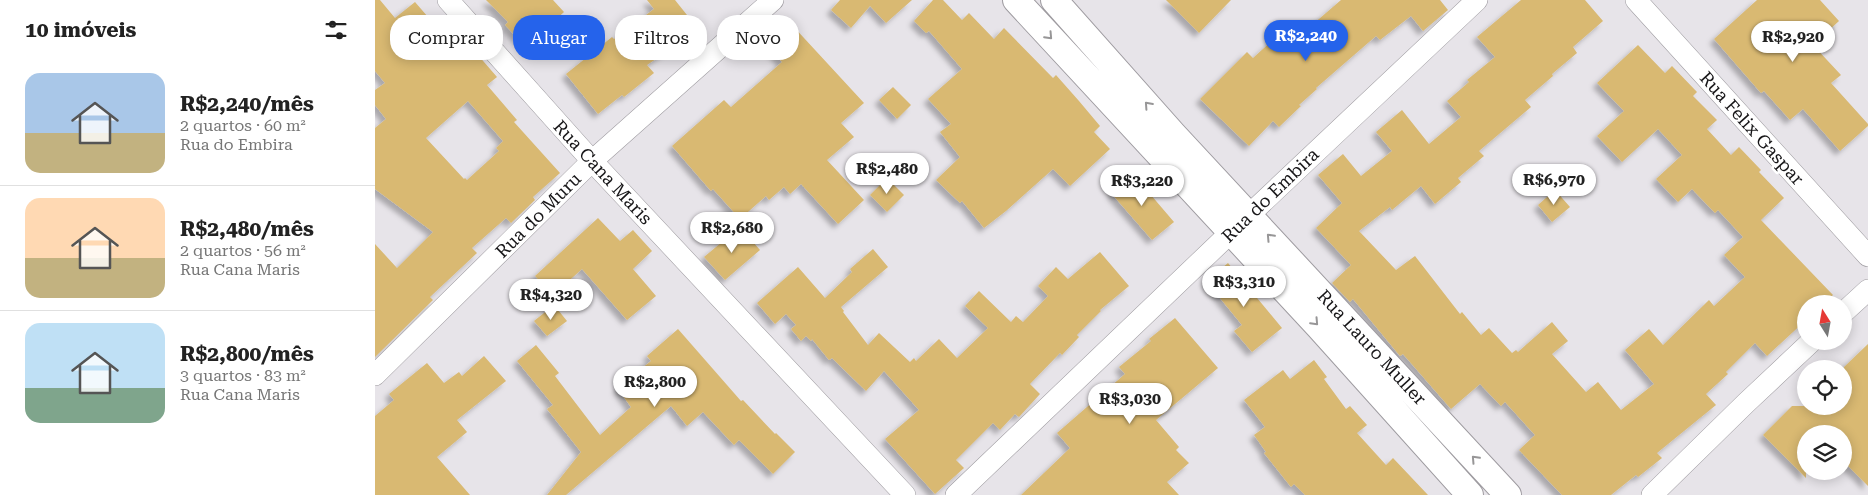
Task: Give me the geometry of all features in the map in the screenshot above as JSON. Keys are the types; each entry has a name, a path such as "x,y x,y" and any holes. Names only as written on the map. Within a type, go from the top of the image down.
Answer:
{"street":[{"name":"Rua Cana Maris","path":"448,0 592,161 905,495"},
{"name":"Rua do Muru","path":"375,375 592,161 773,0"},
{"name":"Rua Lauro Muller","path":"1017,0 1165,143 1240,223 1508,495"},
{"name":"Rua Lauro Muller","path":"1054,0 1165,143"},
{"name":"Rua do Embira","path":"957,495 1240,223 1477,0"},
{"name":"Rua Felix Gaspar","path":"1636,0 1868,256"},
{"name":"Rua Lauro Muller","path":"1240,223 1319,327 1470,495"},
{"path":"1853,304 1868,290"},
{"path":"1652,495 1802,350"}],"building":[{"path":"375,0 380,0 392,15 390,15 390,60 482,60 497,77 487,85 517,120 514,122 560,173 533,197 535,200 511,223 506,218 472,248 477,253 430,297 433,300 375,357 375,244 397,268 433,232 375,189 375,128 386,119 375,105 375,90 385,83 375,71","holes":["468,101 503,141 496,148 499,151 467,180 426,138"]},
{"path":"486,0 553,0 564,12 561,15 513,15 513,33 505,25 508,22"},
{"path":"647,0 675,0 687,15 646,15 654,9"},
{"path":"840,0 912,0 886,23 870,6 851,28 831,10"},
{"path":"933,0 943,0 962,20 969,13 994,39 1004,28 1053,78 1056,75 1079,101 1100,126 1094,132 1110,149 1070,186 1053,169 984,228 962,201 960,203 936,180 960,157 940,132 951,124 928,99 962,69 929,31 926,33 914,21"},
{"path":"1166,0 1231,0 1199,33"},
{"path":"1341,0 1440,0 1448,10 1423,31 1411,16 1380,40 1376,36 1316,88 1299,105 1301,106 1279,127 1273,121 1249,146 1200,99 1247,52 1253,58 1274,39 1283,50"},
{"path":"1521,0 1585,0 1603,21 1573,47 1577,53 1525,100 1531,107 1479,151 1484,156 1458,178 1461,182 1435,204 1421,186 1392,210 1390,207 1359,231 1396,270 1415,256 1460,314 1462,312 1481,335 1489,328 1512,353 1516,350 1518,352 1552,322 1568,341 1552,354 1586,392 1598,382 1621,410 1654,384 1625,350 1649,329 1663,345 1709,300 1714,306 1745,277 1724,255 1743,237 1718,210 1715,213 1692,189 1678,202 1656,179 1682,155 1658,129 1622,162 1597,136 1624,111 1597,83 1638,45 1665,73 1672,66 1697,92 1693,96 1717,120 1707,129 1731,155 1739,147 1761,170 1759,172 1784,198 1761,220 1833,295 1797,295 1797,328 1767,356 1755,343 1726,372 1728,374 1706,394 1716,405 1657,453 1662,458 1638,477 1636,475 1611,495 1562,495 1519,450 1535,435 1505,402 1501,406 1480,384 1451,409 1403,354 1400,356 1353,299 1350,302 1332,283 1351,265 1316,228 1342,203 1318,175 1343,154 1361,176 1392,151 1376,132 1402,110 1429,144 1461,117 1447,101 1469,82 1467,80 1495,57 1477,37"},
{"path":"1757,0 1820,0 1839,21 1813,45 1841,75 1831,83 1868,124 1840,151 1803,109 1790,120 1764,91 1761,93 1714,39"},
{"path":"415,2 426,15 399,15"},
{"path":"799,33 864,103 841,123 854,137 827,160 864,200 838,224 801,184 790,194 784,187 769,200 766,196 740,219 713,189 711,191 672,146 724,100 731,107 782,62 780,60 799,60"},
{"path":"612,37 614,39 615,60 654,60 647,65 654,73 624,97 622,95 598,114 566,74 583,60 605,60 605,43"},
{"path":"893,87 911,105 897,119 879,100"},
{"path":"1133,174 1174,222 1152,240 1111,193"},
{"path":"887,178 904,195 887,212 870,195"},
{"path":"1555,190 1570,207 1552,222 1538,205"},
{"path":"598,218 620,241 633,230 652,251 633,269 656,296 627,320 582,269 553,295 535,276"},
{"path":"740,227 760,250 725,280 704,257"},
{"path":"873,249 888,267 841,307 868,345 879,333 910,362 914,358 916,361 939,339 957,358 988,328 965,306 979,291 1011,322 1016,316 1023,322 1048,296 1038,286 1056,267 1068,279 1100,252 1129,286 1100,310 1062,355 1060,353 1030,384 1040,394 1019,417 1015,414 1000,430 993,423 956,460 964,468 935,494 885,439 919,410 884,371 866,391 832,358 829,360 812,339 811,341 806,336 801,341 791,329 796,325 786,314 775,324 757,303 798,267 825,298 852,272 850,269"},
{"path":"1228,263 1282,328 1252,352 1234,331 1242,325 1206,281"},
{"path":"554,305 567,321 547,336 534,321"},
{"path":"1175,318 1218,368 1156,420 1179,447 1176,450 1189,463 1167,482 1179,495 1021,495 1070,448 1057,433 1125,374 1119,367 1151,341 1149,339"},
{"path":"678,329 741,401 743,400 795,452 773,474 739,440 734,445 703,412 687,426 671,406 566,495 547,495 581,452 547,409 553,405 517,361 536,345 559,373 555,376 600,435 631,407 617,388 651,361 647,356"},
{"path":"1868,344 1868,486 1852,470 1852,425 1797,425 1797,469 1763,435 1792,406 1797,406 1797,415 1852,415 1851,360"},
{"path":"484,356 506,381 457,420 467,432 437,457 470,495 375,495 375,416 394,400 389,394 427,363 444,383 459,372 462,376"},
{"path":"1314,360 1327,377 1324,379 1346,409 1350,406 1367,425 1357,433 1386,465 1393,458 1428,495 1305,495 1294,484 1291,487 1264,453 1266,452 1254,435 1265,427 1244,400 1283,370 1290,379"}]}
